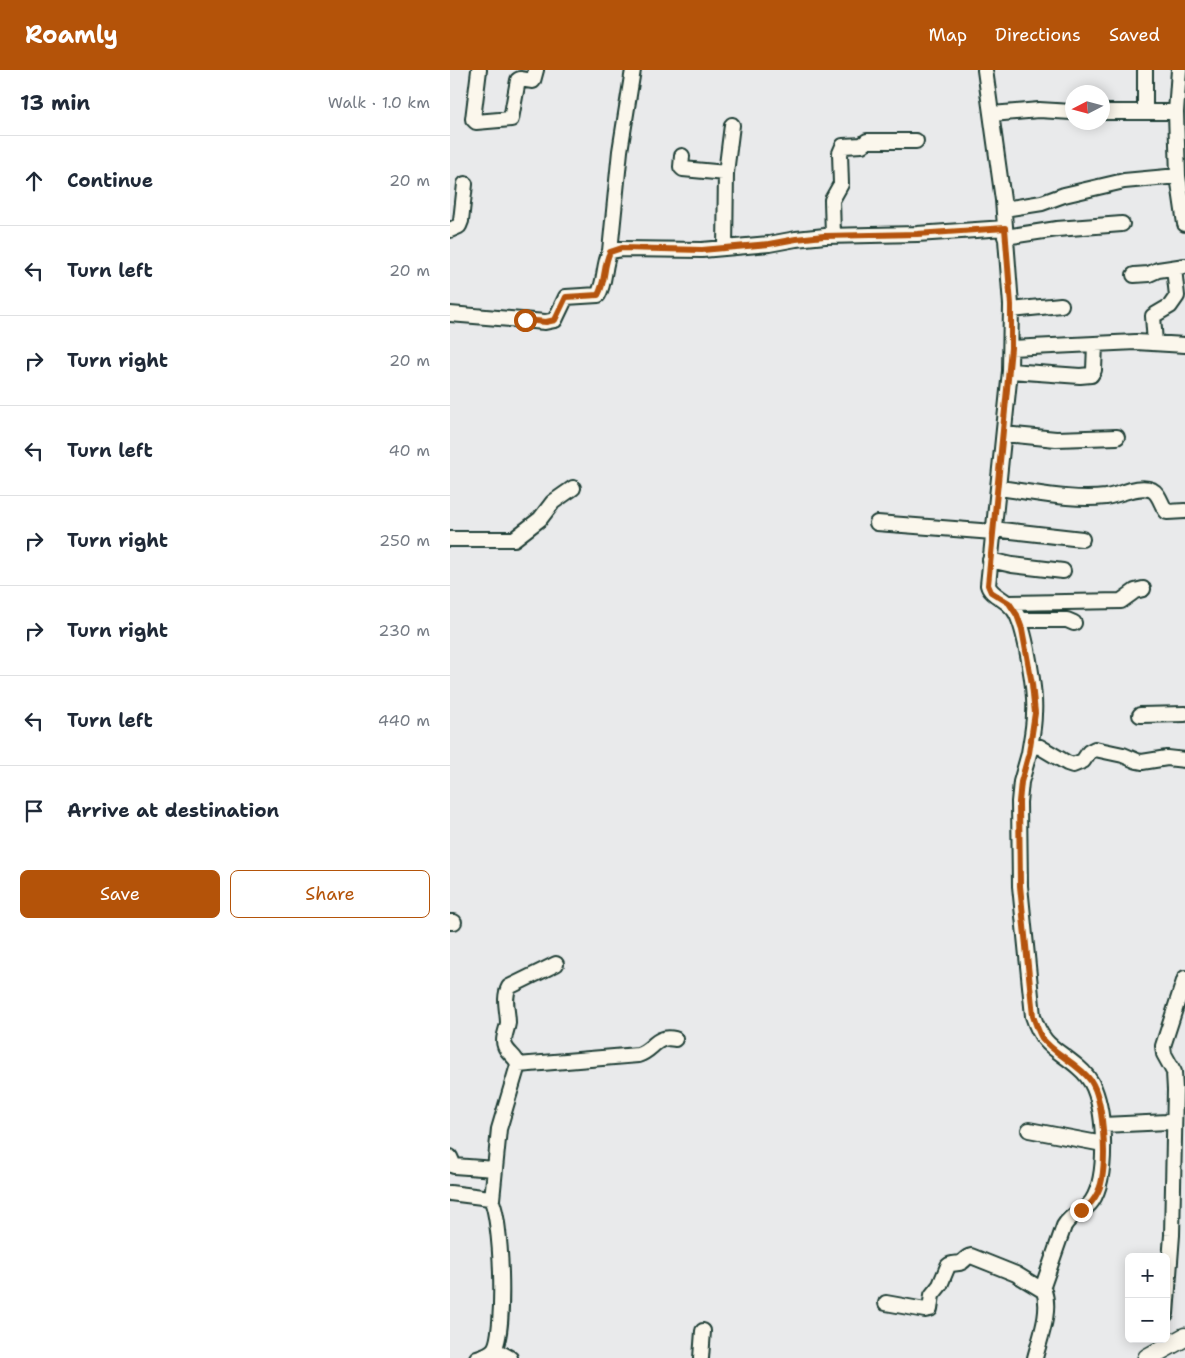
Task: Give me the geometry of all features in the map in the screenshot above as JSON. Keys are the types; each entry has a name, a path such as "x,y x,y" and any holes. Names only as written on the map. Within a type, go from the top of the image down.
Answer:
{"main road":[{"path":"1170,1339 1185,1337"},
{"path":"1147,1358 1164,1343"}],"street":[{"path":"479,70 473,119 476,122 511,119 517,81 520,78 533,81 536,70"},
{"path":"450,314 546,322 555,320 566,297 598,295 603,286 606,260 610,252 620,151 633,70"},
{"path":"985,70 1004,209 1011,310 1010,372 990,560 989,588 1009,603 1019,620 1032,684 1035,713 1029,753 1021,782 1019,802 1020,886 1033,1016 1043,1039 1079,1068 1091,1082 1095,1090 1103,1124 1102,1179 1099,1189 1086,1208 1070,1218 1064,1226 1042,1289 1046,1300 1045,1320 1035,1358"},
{"path":"1145,70 1145,111"},
{"path":"1179,70 1176,112 1181,159 1178,176 1185,224"},
{"path":"992,114 1039,110 1065,112"},
{"path":"1110,112 1176,112"},
{"path":"725,248 726,173 732,125"},
{"path":"833,236 832,200 841,184 840,153 843,146 862,145 867,140 916,141"},
{"path":"682,156 681,167 684,169 726,173"},
{"path":"1004,209 1042,203 1064,195 1124,181 1178,176"},
{"path":"450,230 459,226 461,220 464,184"},
{"path":"610,252 622,248 662,250 725,248 833,236 1005,232 1122,224"},
{"path":"1134,275 1179,267 1177,296 1170,306 1153,316 1155,343"},
{"path":"1011,310 1061,305"},
{"path":"1011,348 1136,342 1185,345"},
{"path":"1010,372 1091,375 1094,370 1095,344"},
{"path":"1004,434 1056,440 1117,437"},
{"path":"450,539 514,539 540,519 553,502 573,488"},
{"path":"998,488 1072,498 1109,496 1134,490 1151,489 1157,494 1167,512 1185,512"},
{"path":"878,523 993,530 1082,539"},
{"path":"990,560 1012,566 1063,571"},
{"path":"1009,603 1122,601 1135,591 1143,589"},
{"path":"1019,620 1067,620 1074,623"},
{"path":"1140,715 1185,714"},
{"path":"1029,753 1032,747 1040,747 1067,764 1073,765 1083,761 1089,752 1095,749 1123,754 1142,762 1167,758 1185,760"},
{"path":"477,1358 488,1354 494,1349 499,1334 502,1299 497,1230 492,1199 499,1129 518,1065 518,1062 504,1046 508,1020 507,990 509,987 556,964"},
{"path":"1167,1298 1172,1235 1174,1072 1164,1054 1163,1046 1185,978"},
{"path":"518,1065 638,1056 658,1040 675,1039"},
{"path":"1103,1124 1168,1122 1174,1117"},
{"path":"1029,1130 1103,1144"},
{"path":"450,1157 454,1166 495,1170"},
{"path":"450,1193 486,1196 492,1199"},
{"path":"886,1303 925,1310 930,1309 932,1296 940,1285 948,1266 959,1263 970,1256 1016,1274 1042,1289"},
{"path":"701,1358 704,1331"},
{"path":"494,1349 510,1358"}],"route":[{"path":"525,320 546,322 555,320 566,297 598,295 603,286 606,260 610,252 622,248 702,250 769,244 824,236 917,234 1005,228 1011,305 1010,375 988,585 991,592 1009,603 1017,615 1022,629 1032,684 1035,713 1029,753 1021,782 1019,802 1020,886 1033,1016 1043,1039 1079,1068 1091,1082 1095,1090 1103,1124 1102,1179 1092,1201 1086,1208 1081,1210"}]}
